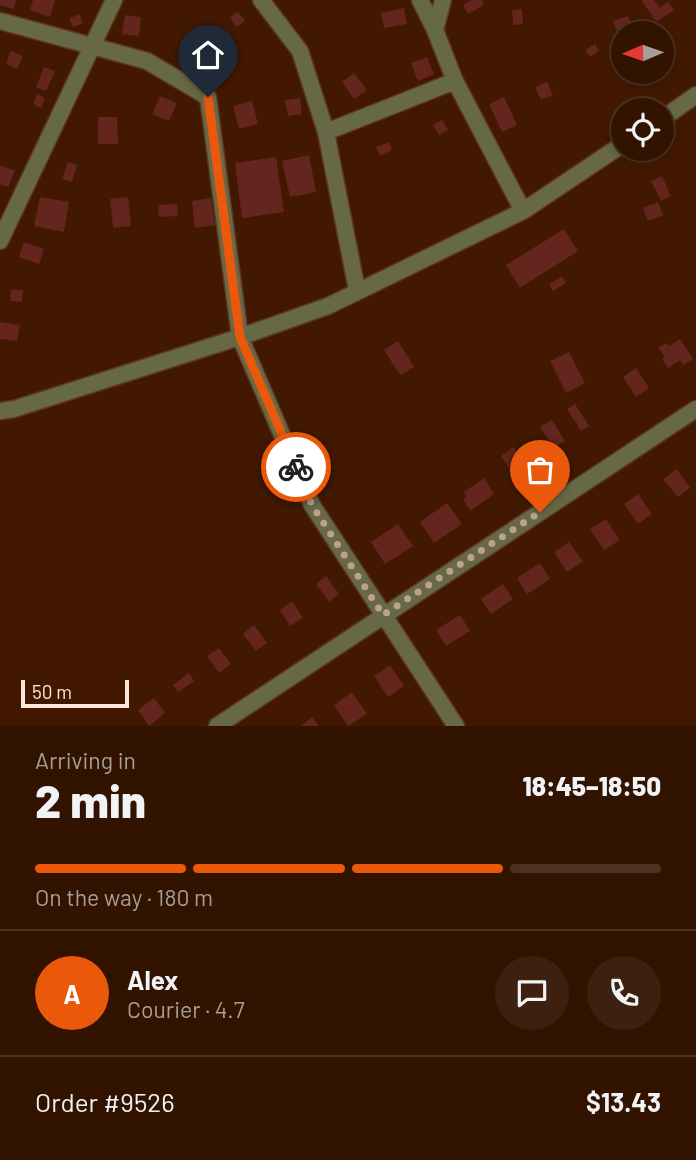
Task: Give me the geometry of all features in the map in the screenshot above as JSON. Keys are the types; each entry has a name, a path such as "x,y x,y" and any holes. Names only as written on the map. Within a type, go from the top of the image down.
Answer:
{"street":[{"path":"0,241 114,0"},
{"path":"261,0 300,51 326,132 357,290"},
{"path":"420,0 455,81 523,211"},
{"path":"435,30 443,0"},
{"path":"0,21 147,61 208,97 240,337 312,505 456,726"},
{"path":"326,132 455,81"},
{"path":"674,111 696,95"},
{"path":"0,411 14,409 240,337 328,306 523,211 611,152"},
{"path":"217,726 696,409"}],"building":[{"path":"0,0 16,0 14,9 0,5"},
{"path":"33,0 55,0 50,17 30,10"},
{"path":"472,0 482,0 484,5 468,14 463,5"},
{"path":"654,0 660,8 668,2 674,10 655,21 642,1"},
{"path":"404,8 407,24 384,28 381,13"},
{"path":"522,9 523,24 513,25 512,10"},
{"path":"238,12 245,21 236,27 230,17"},
{"path":"79,14 83,23 73,27 69,19"},
{"path":"125,15 141,17 139,36 122,34"},
{"path":"628,16 629,21 613,21"},
{"path":"201,36 210,69 189,75 180,42"},
{"path":"595,44 599,51 590,57 585,50"},
{"path":"11,51 23,56 17,69 6,64"},
{"path":"427,57 434,74 418,81 411,63"},
{"path":"44,67 55,71 46,91 36,87"},
{"path":"354,73 367,90 354,99 342,82"},
{"path":"547,82 553,95 541,100 535,87"},
{"path":"37,94 45,98 41,108 33,104"},
{"path":"160,96 177,103 169,121 152,114"},
{"path":"504,97 517,125 502,132 489,104"},
{"path":"300,98 302,114 288,116 285,100"},
{"path":"252,101 258,124 239,129 233,106"},
{"path":"98,117 117,117 118,144 98,144"},
{"path":"442,120 448,130 439,135 433,125"},
{"path":"389,142 392,150 380,156 376,147"},
{"path":"309,155 316,192 290,197 282,161"},
{"path":"276,157 284,212 242,218 235,163"},
{"path":"68,162 77,165 72,182 62,179"},
{"path":"0,165 15,171 8,187 0,184"},
{"path":"662,176 671,196 661,201 651,181"},
{"path":"40,197 69,202 64,232 34,226"},
{"path":"128,197 131,226 113,228 110,199"},
{"path":"211,198 215,225 195,228 192,201"},
{"path":"658,202 663,215 648,221 643,208"},
{"path":"177,204 178,216 159,217 158,205"},
{"path":"564,229 578,251 520,288 506,265"},
{"path":"24,242 44,249 39,264 19,257"},
{"path":"562,276 566,283 553,291 549,284"},
{"path":"11,290 23,290 22,302 10,301"},
{"path":"0,322 20,325 17,341 0,339"},
{"path":"680,339 693,359 683,365 680,360 668,368 662,359 665,357 658,348 666,343 669,346"},
{"path":"398,341 414,367 400,375 384,350"},
{"path":"569,352 585,383 566,393 550,361"},
{"path":"636,368 649,388 636,397 623,377"},
{"path":"575,404 589,426 581,431 567,409"},
{"path":"552,420 565,441 554,448 540,427"},
{"path":"514,447 525,464 512,472 501,456"},
{"path":"677,469 690,488 678,497 663,479"},
{"path":"484,478 494,494 470,511 463,499 467,497 464,492"},
{"path":"638,494 652,514 638,524 624,504"},
{"path":"447,503 462,524 434,543 420,522"},
{"path":"606,519 620,540 604,550 590,529"},
{"path":"398,524 413,546 385,564 371,542"},
{"path":"569,542 583,561 567,572 554,552"},
{"path":"540,563 550,579 527,594 517,578"},
{"path":"326,576 339,594 329,602 316,584"},
{"path":"503,584 513,599 491,614 481,599"},
{"path":"292,601 303,618 290,626 280,610"},
{"path":"460,615 470,631 446,646 436,630"},
{"path":"254,625 267,643 256,651 243,634"},
{"path":"219,648 231,664 219,673 207,656"},
{"path":"390,665 404,686 388,697 374,676"},
{"path":"189,673 194,681 178,692 173,685"},
{"path":"352,692 367,714 348,726 334,705"},
{"path":"154,698 165,713 149,726 138,710"},
{"path":"312,717 319,726 301,726"}],"way so far":[{"path":"296,467 312,505 383,615 540,512"}],"route":[{"path":"208,97 240,337 296,467"}]}
